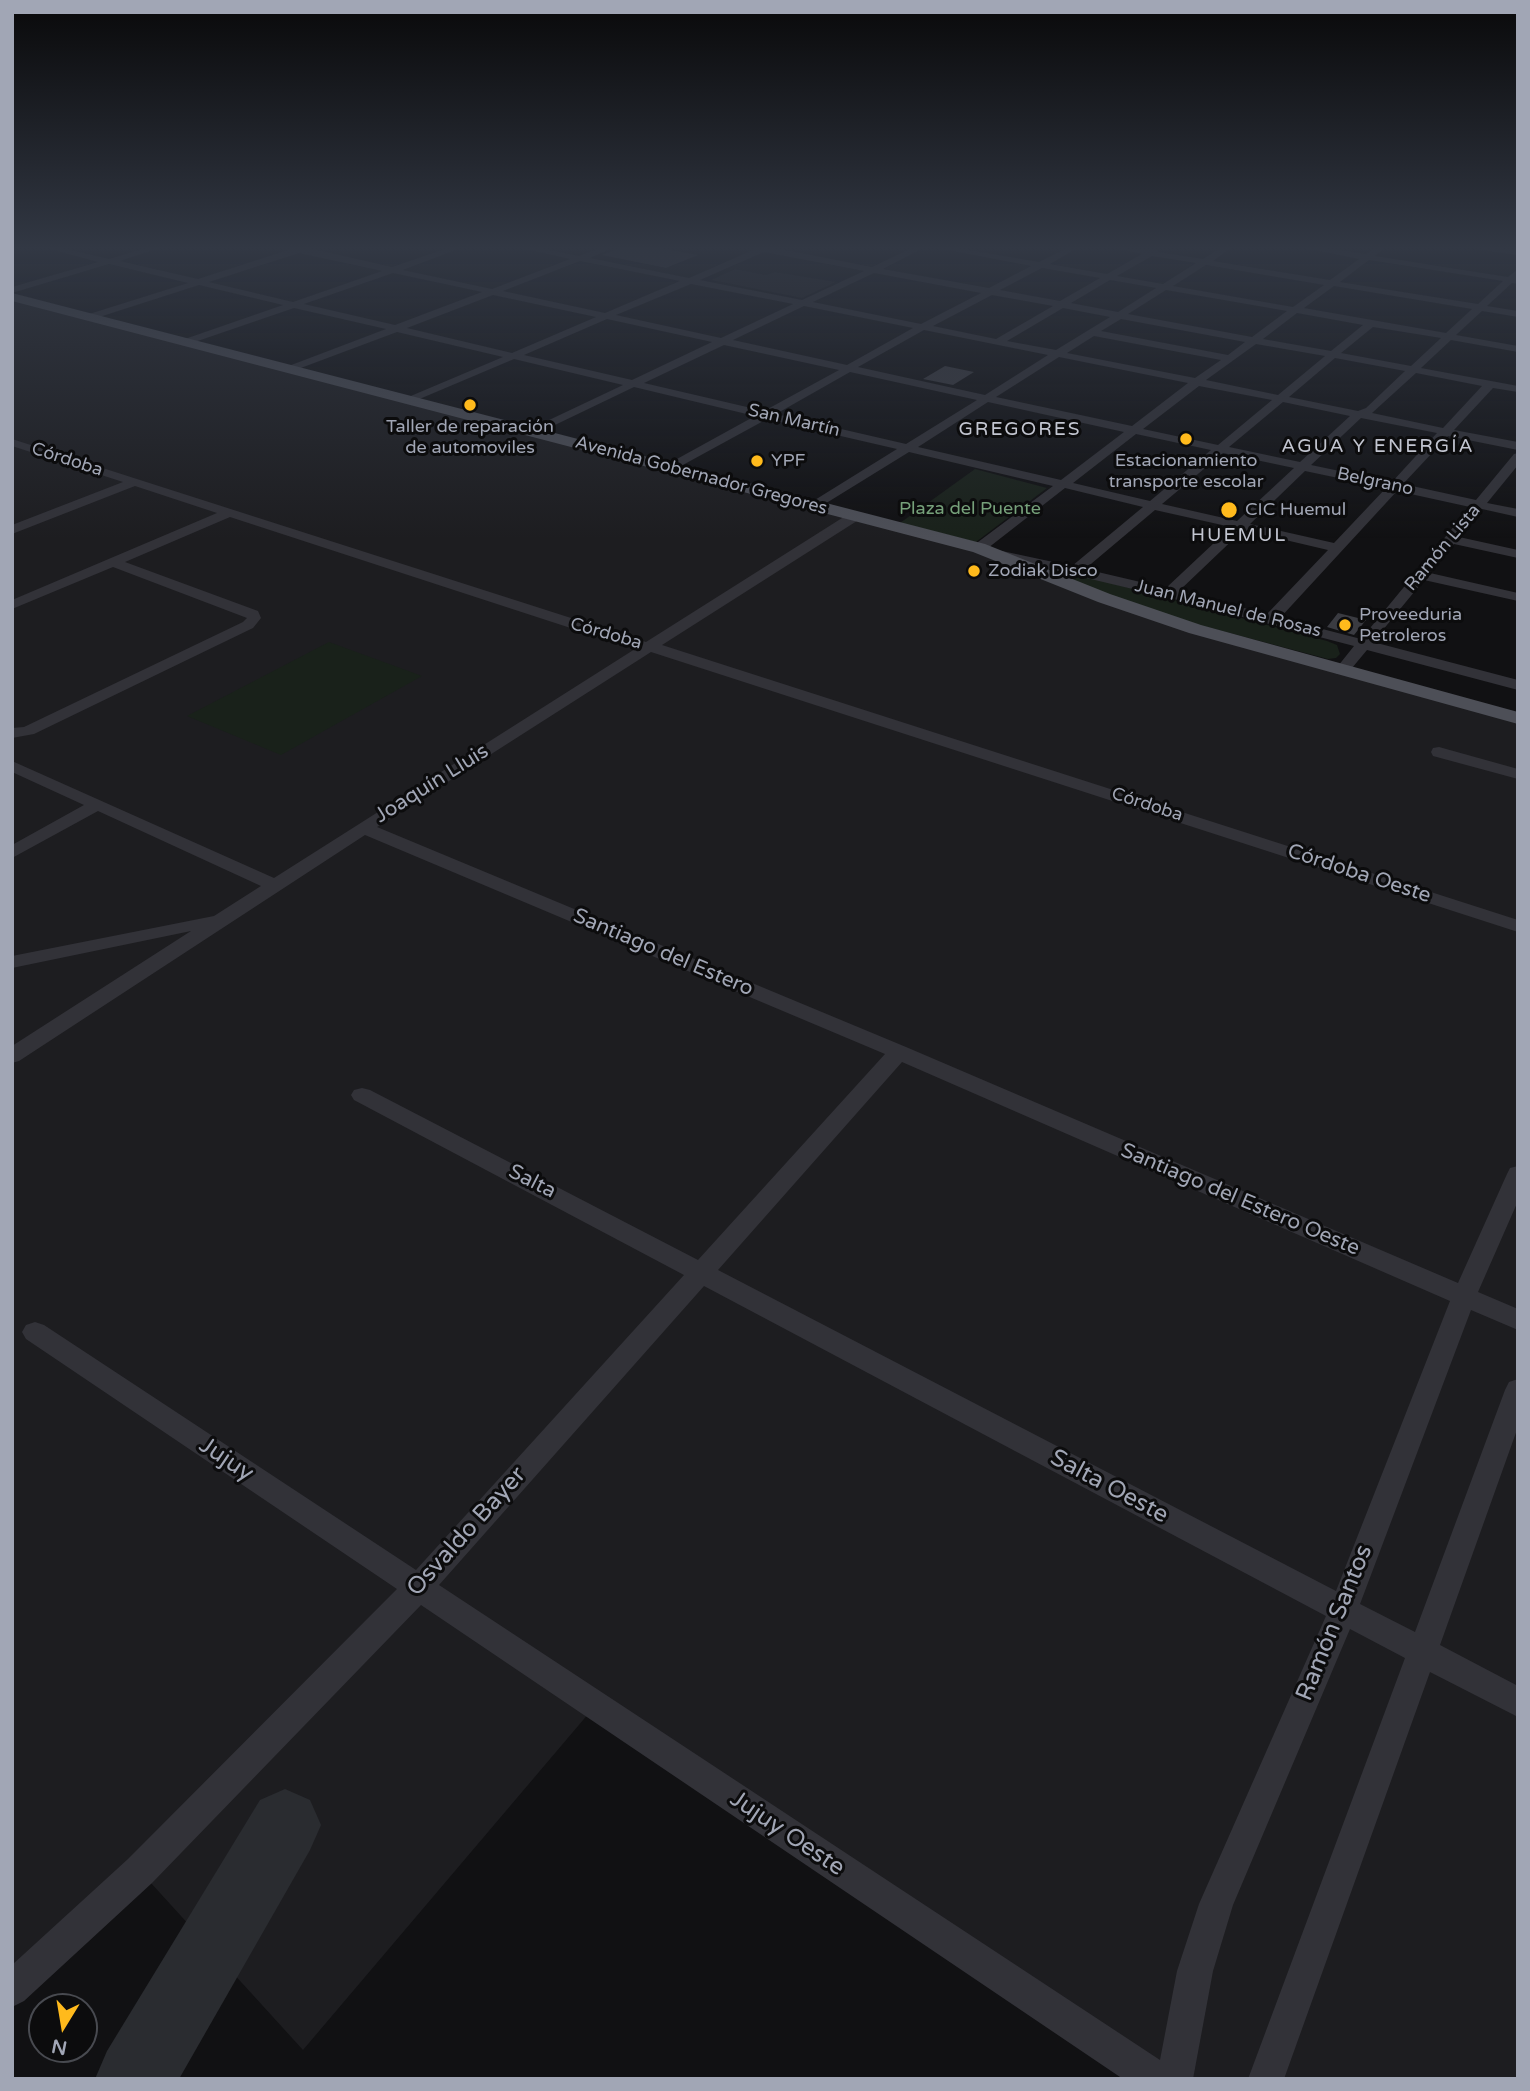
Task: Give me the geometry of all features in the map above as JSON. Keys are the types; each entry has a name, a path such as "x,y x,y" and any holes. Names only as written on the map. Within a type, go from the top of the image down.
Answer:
{"main road":[{"name":"Avenida Gobernador Gregores","path":"196,345 978,548 1148,614 1342,671"},
{"path":"1342,671 1518,718"}],"street":[{"path":"290,369 354,345"},
{"name":"San Martín","path":"466,345 1336,548"},
{"path":"410,400 541,345"},
{"path":"532,432 715,345"},
{"name":"Belgrano","path":"738,345 1518,513"},
{"path":"670,468 892,345"},
{"path":"1010,345 1518,446"},
{"path":"816,506 1071,345"},
{"path":"1157,345 1229,358"},
{"path":"978,548 1248,345"},
{"path":"1280,345 1518,389"},
{"path":"1076,570 1344,345"},
{"path":"1169,593 1359,414 1370,410 1434,345"},
{"path":"1492,345 1518,349"},
{"path":"1270,620 1490,384"},
{"name":"Córdoba","path":"12,442 633,644 683,655 1201,823"},
{"name":"Ramón Lista","path":"1342,671 1518,457"},
{"path":"12,530 134,482"},
{"path":"12,605 228,513"},
{"name":"Joaquín Lluis","path":"12,1056 363,828 855,516"},
{"path":"1451,539 1518,554"},
{"name":"Juan Manuel de Rosas","path":"978,548 1169,593 1518,685"},
{"path":"12,733 28,731 248,625 254,618 253,614 112,562"},
{"path":"1421,575 1518,597"},
{"path":"1439,752 1518,774"},
{"path":"12,766 275,885"},
{"path":"12,853 98,804"},
{"name":"Córdoba Oeste","path":"1201,823 1518,926"},
{"name":"Santiago del Estero","path":"363,828 962,1079"},
{"path":"14,960 221,920"},
{"name":"Osvaldo Bayer","path":"12,1989 140,1871 418,1588 899,1052"},
{"name":"Santiago del Estero Oeste","path":"962,1079 1518,1320"},
{"name":"Salta","path":"362,1095 700,1272"},
{"name":"Ramón Santos","path":"1175,2079 1195,1971 1216,1904 1343,1610 1464,1297 1518,1174"},
{"name":"Salta Oeste","path":"700,1272 1518,1702"},
{"name":"Jujuy","path":"35,1332 418,1588"},
{"path":"1266,2079 1518,1390"},
{"name":"Jujuy Oeste","path":"418,1588 1156,2079"}],"shaded area":[{"path":"12,345 195,345 978,548 1070,586 1518,718 1518,2079 1156,2079 595,1706 303,2050 140,1871 12,1989"}],"green space":[{"name":"Plaza del Puente","path":"975,469 1047,488 976,542 900,523"},
{"path":"1025,560 1327,641 1337,645 1340,654 1336,658 1328,659 1173,618 1125,603"},
{"path":"329,642 422,676 281,755 187,716"}],"building":[{"path":"945,366 974,372 953,385 923,379"},
{"name":"Proveeduria Petroleros","path":"1338,613 1366,620 1354,635 1327,627"}],"taxiway":[{"path":"135,2079 285,1825"}],"place":[{"name":"Taller de reparación de automoviles","path":"470,405"},
{"name":"Estacionamiento transporte escolar","path":"1186,439"},
{"name":"YPF","path":"757,461"},
{"name":"CIC Huemul","path":"1229,510"},
{"name":"Zodiak Disco","path":"974,571"},
{"name":"Proveeduria Petroleros","path":"1345,625"}],"district":[{"name":"GREGORES","path":"1020,430"},
{"name":"AGUA Y ENERGÍA","path":"1378,447"},
{"name":"HUEMUL","path":"1239,536"}]}
